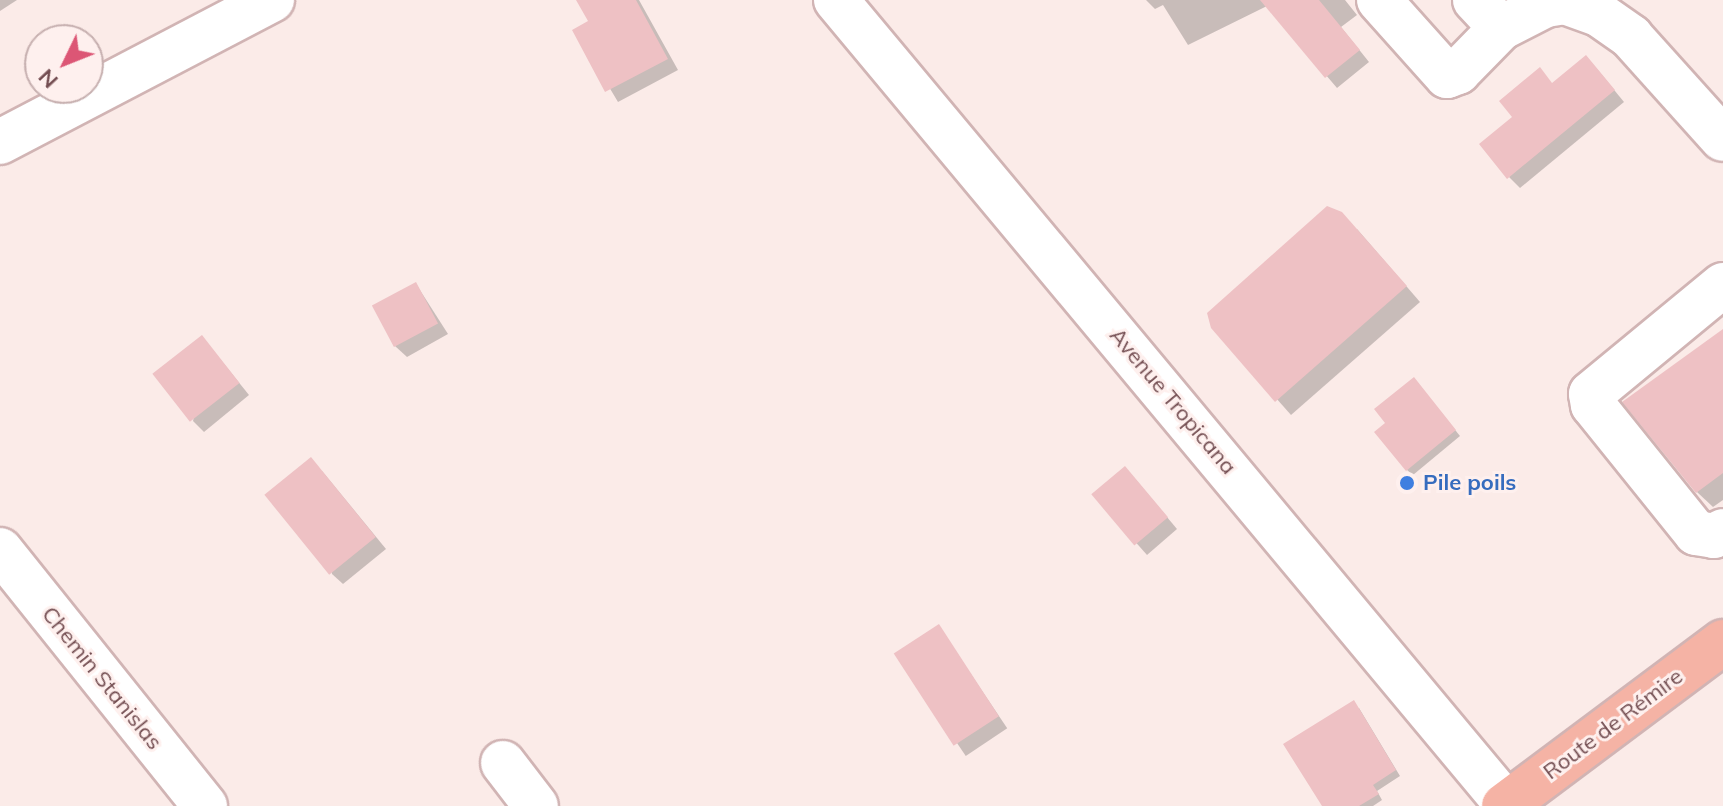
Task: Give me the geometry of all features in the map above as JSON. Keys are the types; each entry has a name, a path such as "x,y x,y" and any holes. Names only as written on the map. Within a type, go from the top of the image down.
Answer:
{"main road":[{"name":"Route de Rémire","path":"1506,805 1723,642"}],"street":[{"path":"0,142 272,0"},
{"name":"Avenue Tropicana","path":"836,0 1506,805"},
{"path":"1379,0 1447,76 1458,72 1488,14 1555,3 1600,15 1631,37 1723,139"},
{"path":"1723,285 1591,394 1593,405 1696,533 1714,536 1723,531"},
{"name":"Chemin Stanislas","path":"0,550 205,806"},
{"path":"503,763 536,806"}],"building":[{"path":"576,0 636,0 668,59 605,92 572,30 588,21"},
{"path":"1260,0 1319,0 1360,50 1325,78"},
{"path":"1586,55 1615,90 1507,179 1479,144 1512,117 1499,101 1540,67 1552,83"},
{"path":"1327,206 1342,212 1407,286 1275,402 1211,328 1207,313"},
{"path":"416,282 438,323 394,347 372,305"},
{"path":"1723,329 1723,473 1696,493 1622,402"},
{"path":"202,335 240,383 190,422 152,374"},
{"path":"1414,377 1456,430 1406,471 1374,432 1385,423 1374,409"},
{"path":"311,457 376,537 329,575 264,495"},
{"path":"1125,466 1168,517 1134,546 1091,494"},
{"path":"939,624 999,716 954,746 894,653"},
{"path":"1354,700 1396,770 1373,785 1379,794 1359,806 1322,806 1283,744"}],"place":[{"name":"Pile poils","path":"1407,483"}]}
